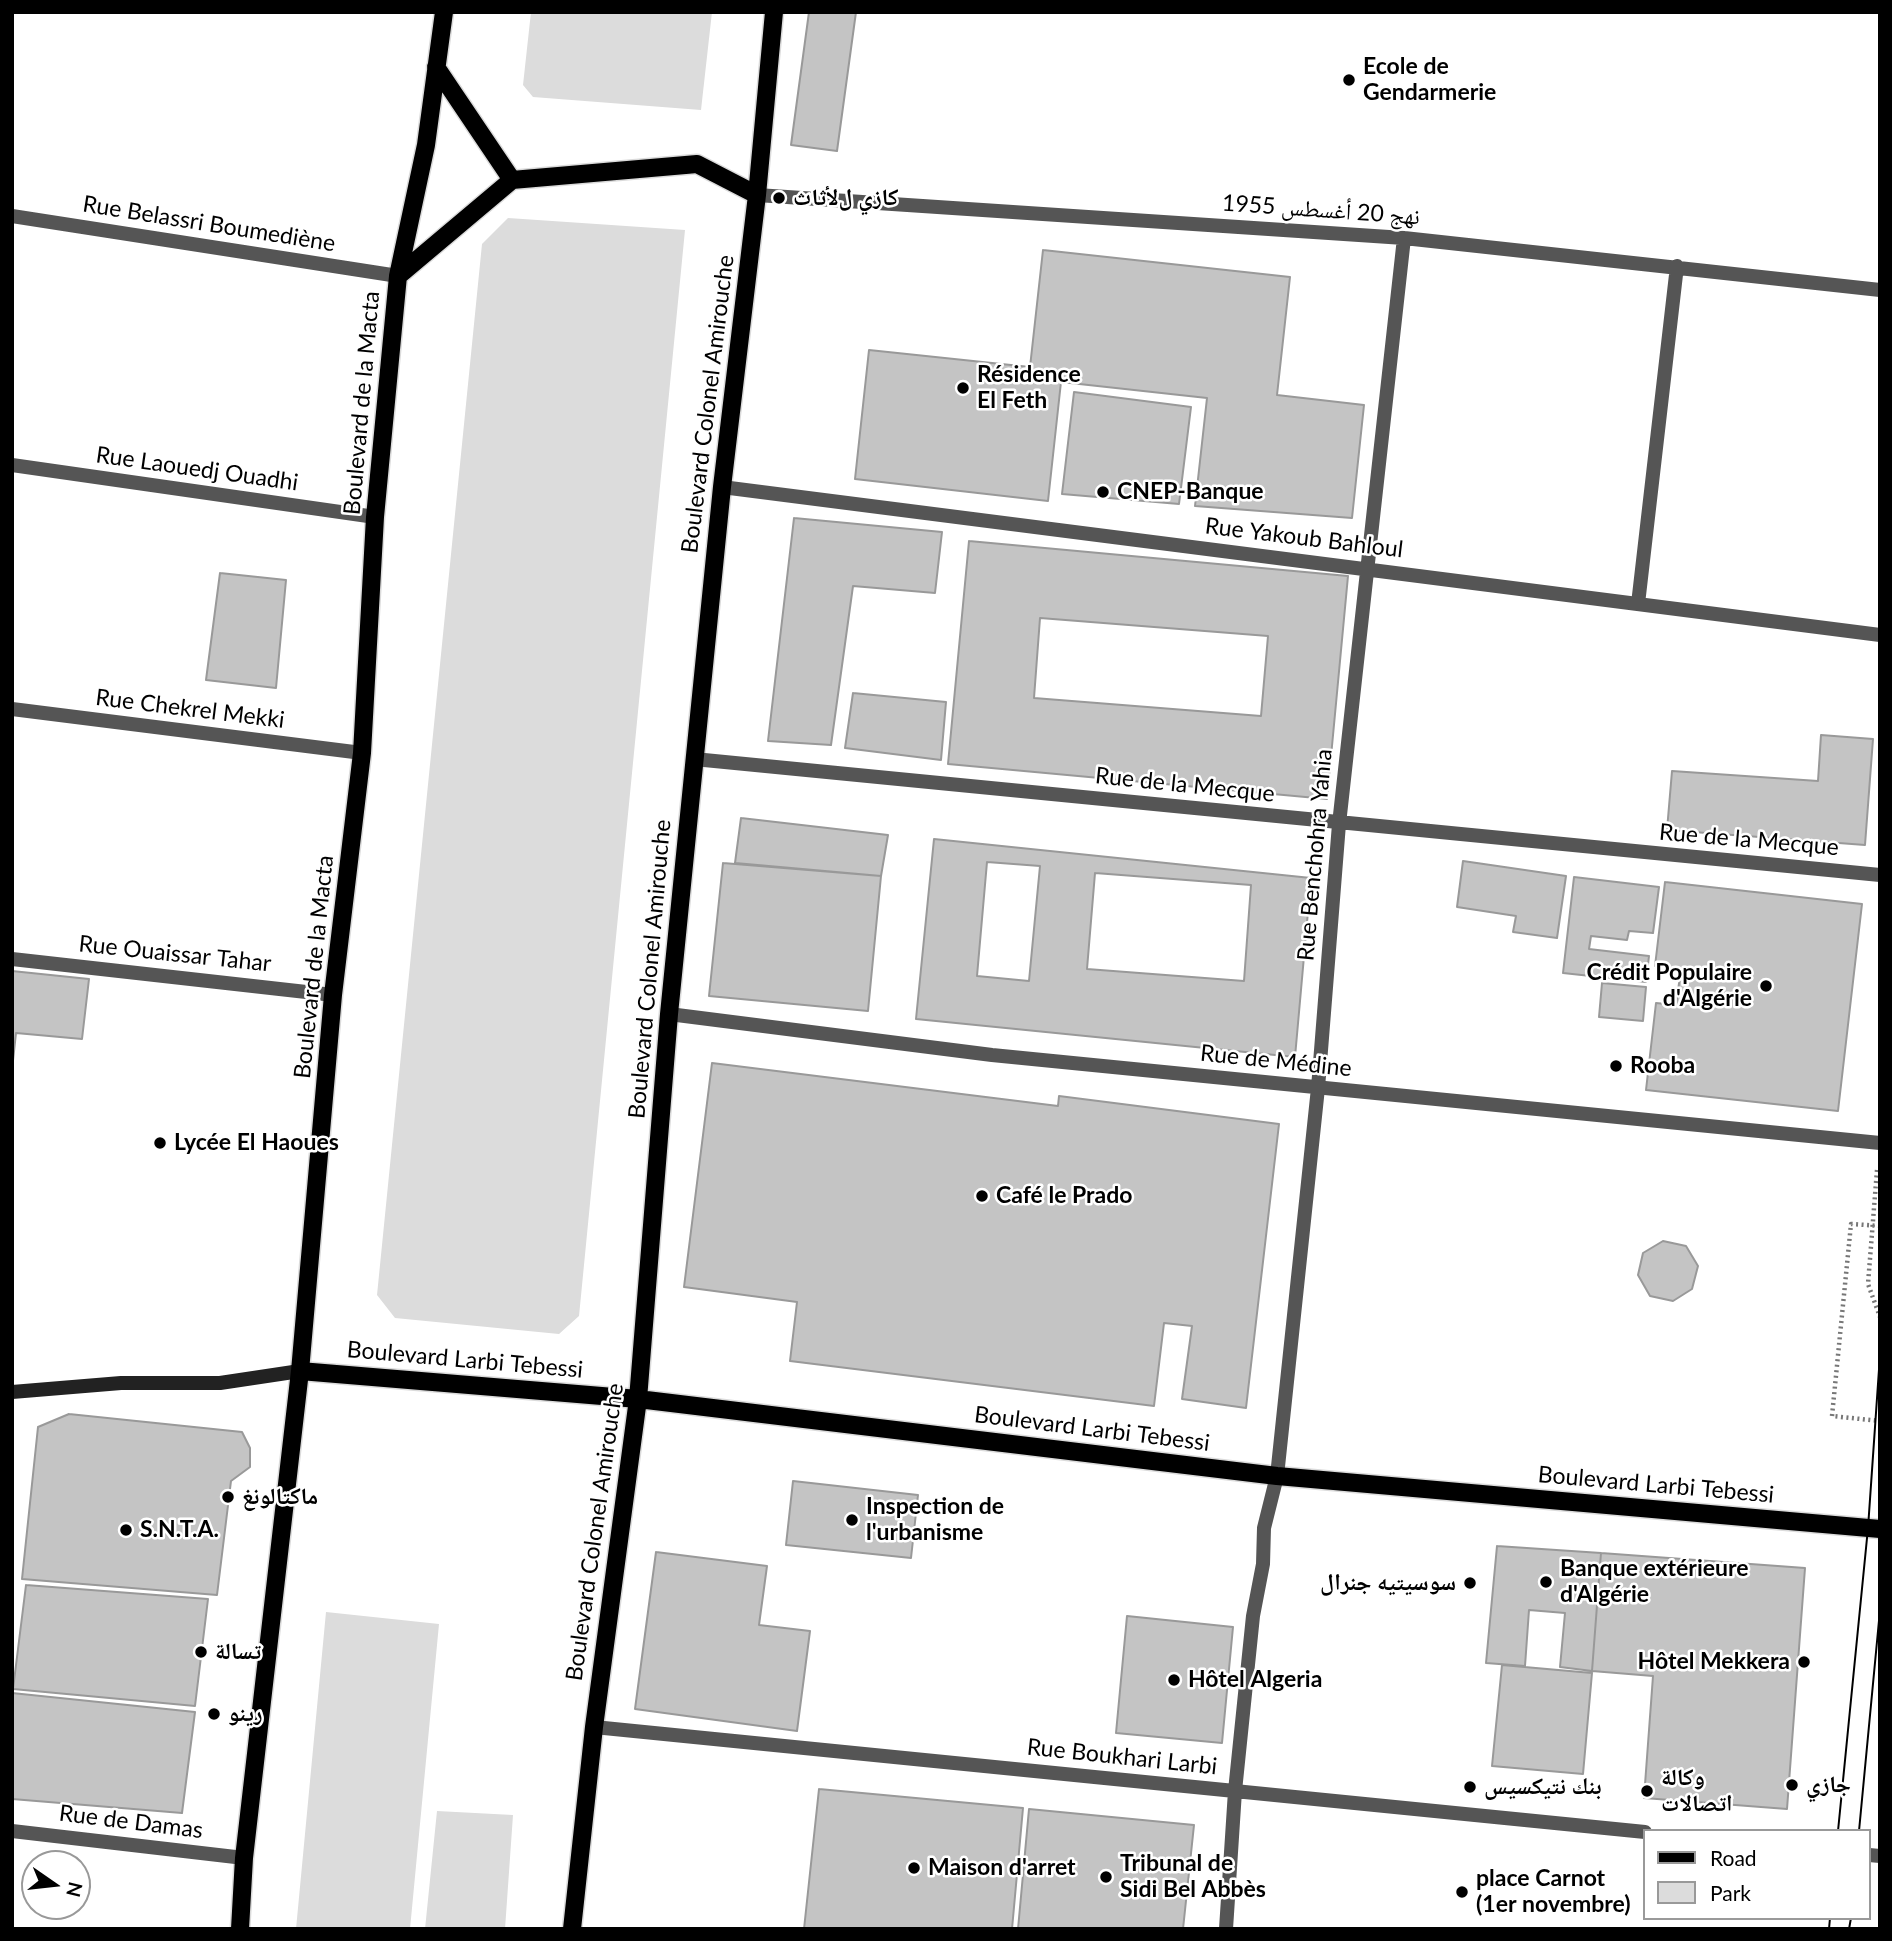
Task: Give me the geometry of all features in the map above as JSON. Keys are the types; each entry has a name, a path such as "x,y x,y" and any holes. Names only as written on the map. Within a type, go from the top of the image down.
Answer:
{"main road":[{"name":"Boulevard de la Macta","path":"240,1929 244,1858 300,1371 334,995 362,753 375,517 398,276 426,145 444,12"},
{"name":"Boulevard Colonel Amirouche","path":"572,1929 594,1727 638,1399 669,1014 694,759 722,487 757,195 774,12"},
{"path":"436,67 512,180"},
{"path":"398,276 512,180 697,164 757,195"},
{"path":"12,1392 121,1383 220,1382 300,1371"},
{"name":"Boulevard Larbi Tebessi","path":"300,1371 638,1399 1277,1476 1880,1529"}],"street":[{"name":"نهج 20 أغسطس 1955","path":"757,195 1404,238 1880,290"},
{"name":"Rue Belassri Boumediène","path":"12,216 398,276"},
{"name":"Rue Benchohra Yahia","path":"1226,1929 1235,1791 1253,1616 1263,1563 1264,1528 1277,1476 1318,1088 1339,824 1404,238"},
{"path":"1638,604 1677,266"},
{"name":"Rue Laouedj Ouadhi","path":"12,465 375,517"},
{"name":"Rue Yakoub Bahloul","path":"722,487 1880,635"},
{"name":"Rue Chekrel Mekki","path":"12,709 362,753"},
{"name":"Rue de la Mecque","path":"694,759 1880,875"},
{"name":"Rue Ouaissar Tahar","path":"12,959 334,995"},
{"name":"Rue de Médine","path":"669,1014 992,1055 1879,1143"},
{"name":"Rue Boukhari Larbi","path":"594,1727 1644,1832"},
{"name":"Rue de Damas","path":"12,1831 244,1858"}],"path":[{"path":"1879,1143 1868,1284 1880,1317"},
{"path":"1880,1226 1851,1224 1832,1416 1880,1421"}],"green space":[{"path":"531,12 712,12 701,110 533,97 523,85"},
{"path":"508,218 685,230 579,1316 559,1334 395,1318 377,1295 482,244"},
{"path":"326,1612 439,1624 410,1929 296,1929"},
{"path":"437,1811 513,1815 505,1929 425,1929"}],"building":[{"path":"809,12 856,12 837,151 791,145"},
{"name":"Résidence El Feth","path":"1043,250 1290,277 1277,395 1364,405 1352,518 1195,506 1207,398 1061,382 1048,501 855,479 869,350 1030,367"},
{"path":"1074,392 1191,407 1179,504 1062,494"},
{"path":"794,518 942,532 935,593 853,586 831,745 768,741"},
{"path":"969,541 1348,576 1327,799 948,764","holes":["1040,618 1268,636 1261,716 1034,698"]},
{"path":"220,573 286,580 276,688 206,680"},
{"path":"853,693 946,702 941,760 845,748"},
{"path":"1821,735 1873,739 1865,845 1667,830 1672,771 1818,781"},
{"path":"741,818 888,835 881,876 735,863"},
{"path":"934,839 1311,878 1295,1057 916,1019","holes":["987,862 1040,866 1029,981 977,976","1095,873 1251,885 1244,981 1087,969"]},
{"path":"1463,861 1566,876 1557,938 1513,932 1516,916 1457,907"},
{"path":"723,863 881,876 868,1011 709,996"},
{"path":"1574,877 1659,887 1653,933 1629,931 1627,940 1591,936 1589,949 1649,956 1646,982 1563,973"},
{"name":"Crédit Populaire d'Algérie","path":"1665,882 1862,904 1838,1111 1646,1090 1656,1003 1676,1005 1681,969 1655,966"},
{"path":"12,971 89,979 82,1039 16,1033 12,1070"},
{"path":"1602,983 1646,987 1643,1021 1599,1017"},
{"name":"Café le Prado","path":"712,1063 1058,1106 1059,1096 1279,1124 1246,1408 1182,1399 1192,1326 1164,1323 1154,1406 790,1361 797,1302 684,1287"},
{"path":"1663,1241 1686,1246 1698,1266 1692,1289 1673,1301 1650,1296 1638,1275 1643,1253"},
{"name":"S.N.T.A.","path":"69,1414 242,1432 250,1448 250,1467 231,1481 217,1595 22,1579 38,1427"},
{"name":"Inspection de l'urbanisme","path":"793,1481 918,1495 911,1558 786,1545"},
{"name":"Banque extérieure d'Algérie","path":"1497,1546 1601,1553 1592,1671 1560,1667 1565,1613 1529,1610 1525,1666 1486,1663"},
{"path":"656,1552 767,1566 759,1625 810,1631 797,1731 635,1709"},
{"path":"1601,1553 1805,1568 1787,1809 1644,1798 1653,1676 1592,1671"},
{"path":"26,1585 208,1599 195,1706 13,1689"},
{"name":"Hôtel Algeria","path":"1127,1616 1233,1627 1222,1743 1116,1733"},
{"path":"1502,1665 1592,1673 1583,1774 1492,1766"},
{"path":"12,1693 195,1712 182,1813 12,1799"},
{"name":"Maison d'arret","path":"819,1789 1023,1808 1012,1929 804,1929"},
{"name":"Tribunal de Sidi Bel Abbès","path":"1029,1809 1194,1825 1183,1929 1018,1929"}],"tram line":[{"path":"1838,1829 1868,1528 1880,1355"},
{"path":"1859,1829 1880,1610"},
{"path":"1829,1929 1830,1920"},
{"path":"1849,1929 1851,1920"}],"place":[{"name":"Ecole de Gendarmerie","path":"1349,80"},
{"name":"كازي لﻷثاث","path":"779,198"},
{"name":"Résidence El Feth","path":"963,388"},
{"name":"CNEP-Banque","path":"1103,492"},
{"name":"Crédit Populaire d'Algérie","path":"1766,986"},
{"name":"Rooba","path":"1616,1066"},
{"name":"Lycée El Haoues","path":"160,1143"},
{"name":"Café le Prado","path":"982,1196"},
{"name":"ماكتالونغ","path":"228,1497"},
{"name":"Inspection de l'urbanisme","path":"852,1520"},
{"name":"S.N.T.A.","path":"126,1530"},
{"name":"Banque extérieure d'Algérie","path":"1546,1582"},
{"name":"سوسيتيه جنرال","path":"1470,1583"},
{"name":"تسالة","path":"201,1652"},
{"name":"Hôtel Mekkera","path":"1804,1662"},
{"name":"Hôtel Algeria","path":"1174,1680"},
{"name":"رينو","path":"214,1714"},
{"name":"جازي","path":"1792,1785"},
{"name":"بنك نتيكسيس","path":"1470,1787"},
{"name":"وكالة اتصالات","path":"1647,1791"},
{"name":"Maison d'arret","path":"914,1868"},
{"name":"Tribunal de Sidi Bel Abbès","path":"1106,1877"},
{"name":"place Carnot (1er novembre)","path":"1462,1892"}]}
